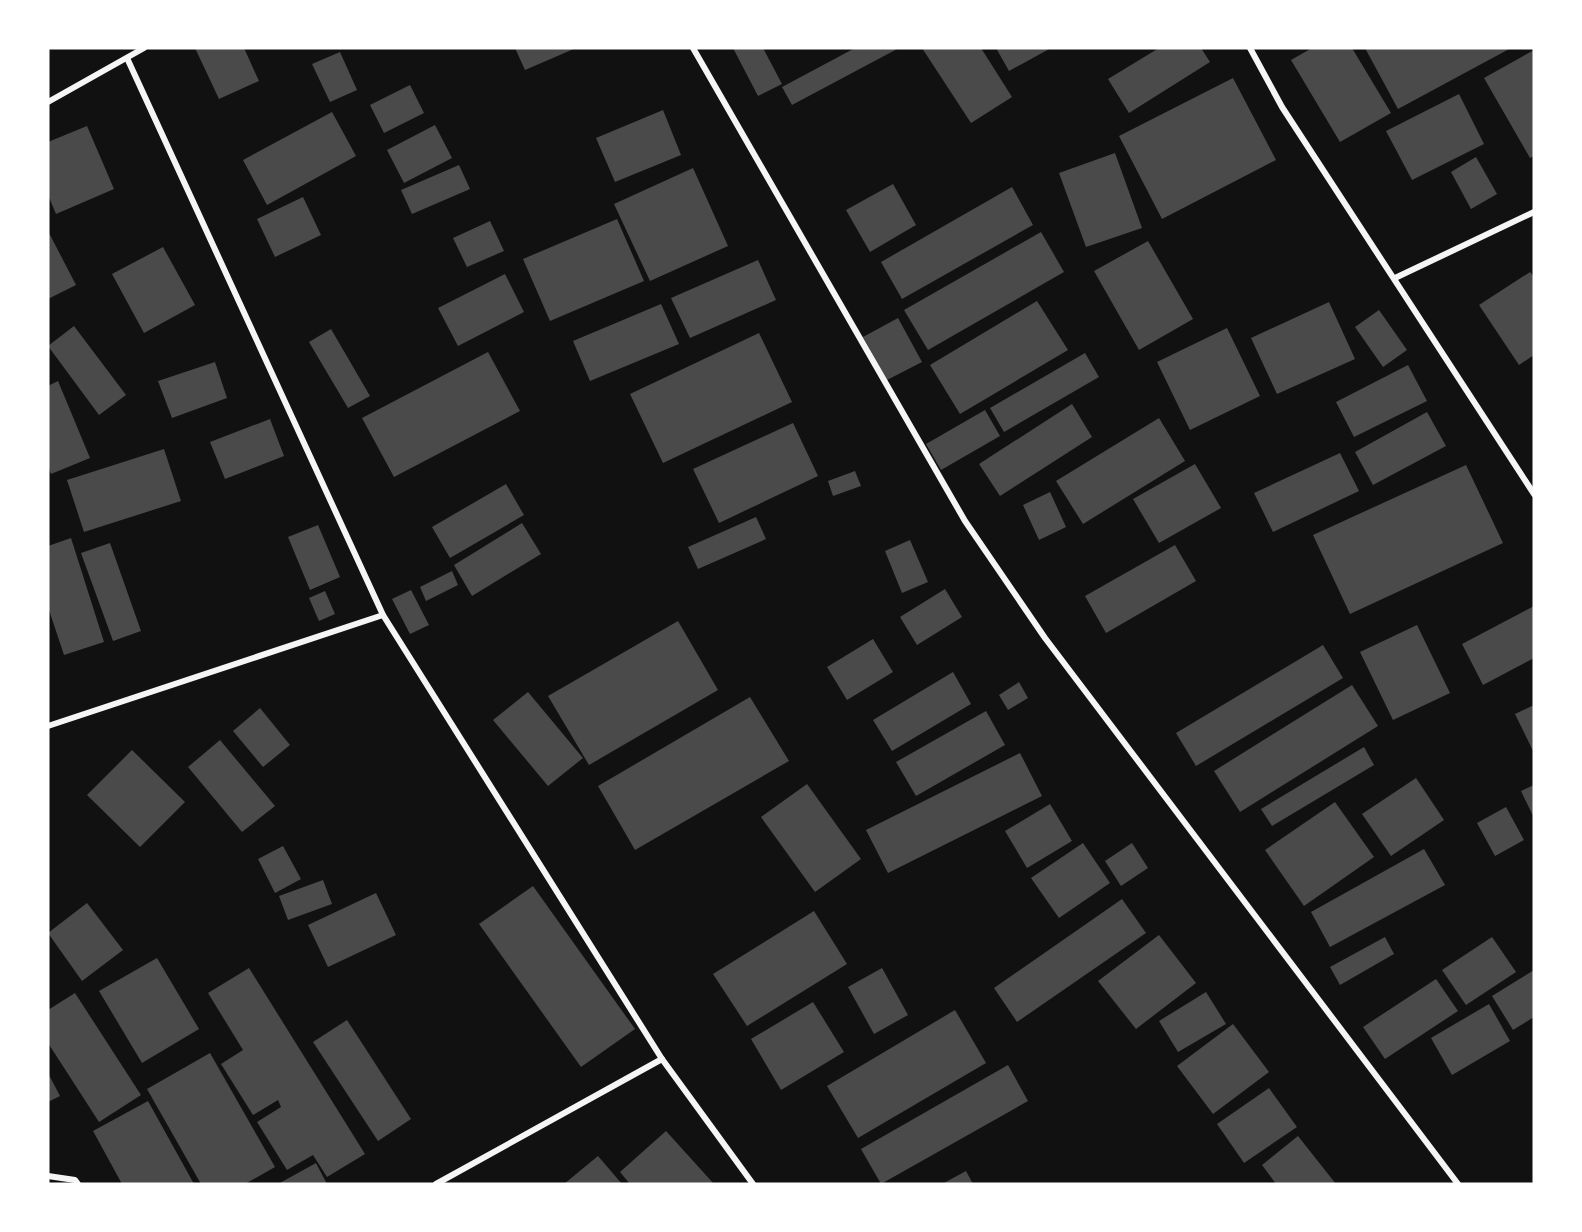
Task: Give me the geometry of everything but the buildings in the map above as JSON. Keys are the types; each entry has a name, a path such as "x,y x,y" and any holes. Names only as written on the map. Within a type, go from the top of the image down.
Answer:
{"street":[{"path":"48,102 144,48"},
{"path":"693,48 965,521 1045,638 1458,1184"},
{"path":"1250,48 1282,107 1534,494"},
{"path":"127,58 383,615 662,1059 753,1184"},
{"path":"1395,278 1534,212"},
{"path":"48,726 383,615"},
{"path":"436,1184 662,1059"},
{"path":"48,1176 75,1180 78,1184"}]}
